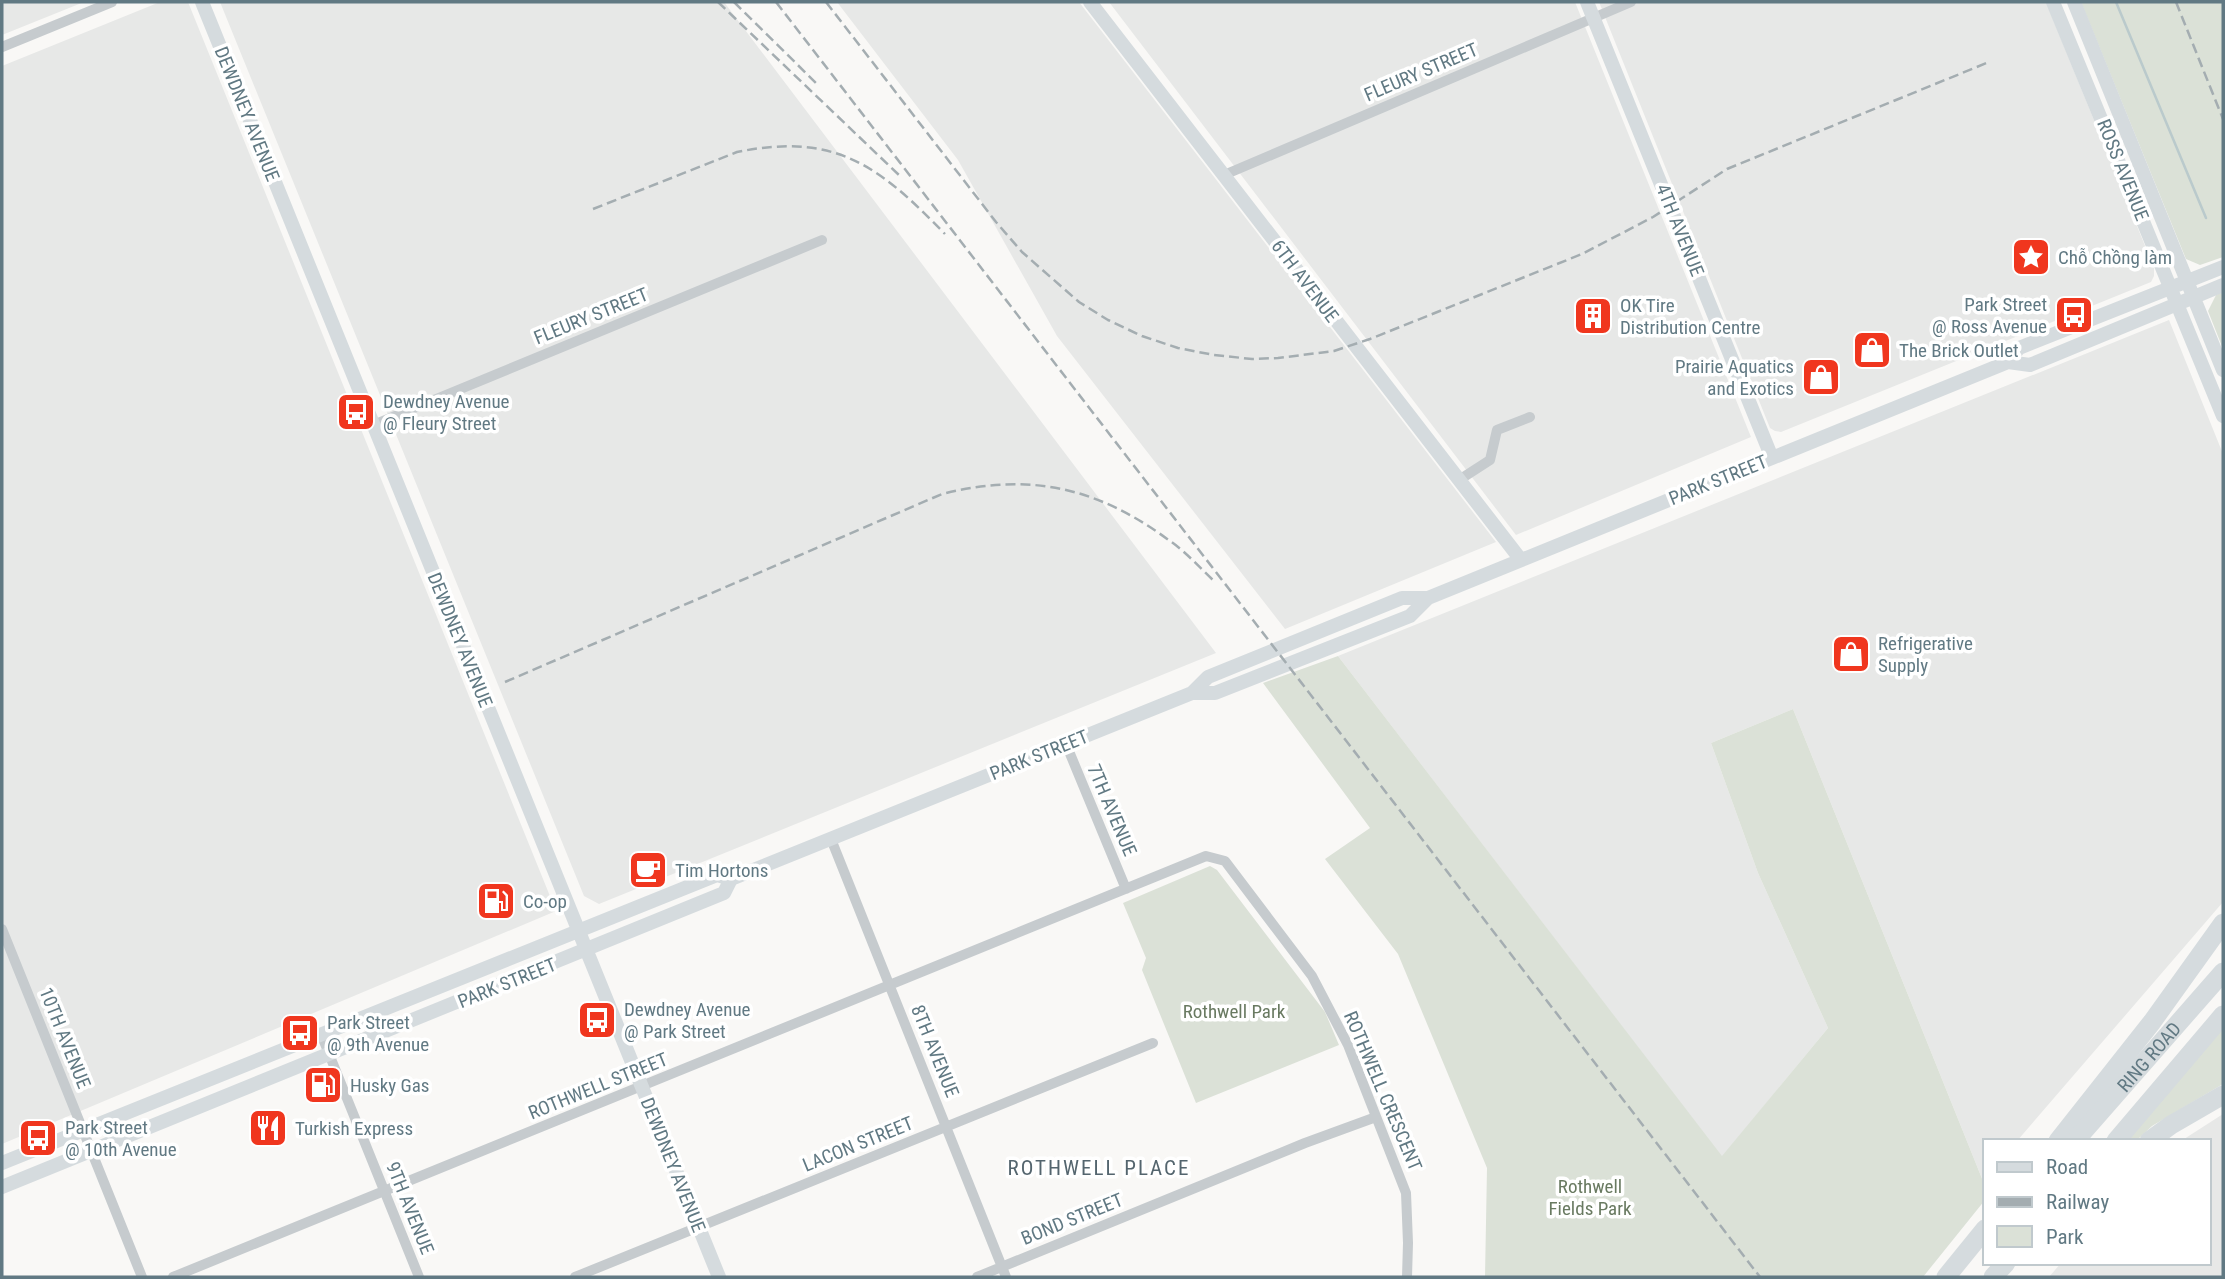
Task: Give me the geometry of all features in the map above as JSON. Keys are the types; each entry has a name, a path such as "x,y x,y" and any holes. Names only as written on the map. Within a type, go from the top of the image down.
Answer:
{"highway":[{"path":"2060,1139 2152,1022 2223,923"},
{"name":"RING ROAD","path":"2077,1139 2223,972"},
{"name":"RING ROAD","path":"2118,1139 2223,1015"},
{"path":"2152,1139 2223,1095"},
{"path":"1947,1277 1983,1232"},
{"path":"1947,1277 1983,1242"}],"main road":[{"name":"DEWDNEY AVENUE","path":"202,2 719,1277"},
{"name":"6TH AVENUE","path":"1090,2 1521,560"},
{"name":"4TH AVENUE","path":"1587,2 1772,458"},
{"name":"ROSS AVENUE","path":"2053,2 2223,416"},
{"name":"ROSS AVENUE","path":"2074,2 2223,370"},
{"name":"PARK STREET","path":"2,1163 717,875 731,879 1192,693 1215,693 1409,615 1428,598 2008,362 2019,348 2223,267"},
{"name":"PARK STREET","path":"2008,362 2030,365 2223,285"},
{"name":"PARK STREET","path":"2,1187 724,893 731,879"}],"street":[{"path":"2,47 112,2"},
{"name":"FLEURY STREET","path":"1224,175 1631,2"},
{"name":"FLEURY STREET","path":"373,425 822,240"},
{"path":"1459,480 1490,460 1497,430 1530,417"},
{"name":"7TH AVENUE","path":"1066,744 1126,889"},
{"name":"8TH AVENUE","path":"831,839 1004,1272"},
{"name":"ROTHWELL CRESCENT","path":"1114,894 1206,856 1225,861 1312,976 1348,1045 1406,1193 1406,1277"},
{"name":"ROTHWELL STREET","path":"173,1277 1114,894"},
{"name":"10TH AVENUE","path":"2,929 142,1277"},
{"name":"9TH AVENUE","path":"321,1034 419,1277"},
{"name":"LACON STREET","path":"575,1277 1153,1043"},
{"name":"BOND STREET","path":"977,1277 1004,1272 1305,1143 1376,1117"}],"shaded area":[{"path":"2,2 84,2 2,35"},
{"path":"160,2 188,2 556,911 2,1144 2,66"},
{"path":"220,2 724,2 1216,653 599,904 584,896"},
{"path":"837,2 1079,2 1496,542 1285,629 1057,336 958,160"},
{"path":"1109,2 1575,2 1751,437 1516,535"},
{"path":"1599,2 2046,2 2154,268 2151,282 1781,432 1775,431 1770,428"},
{"path":"2169,320 2223,454 2223,902 2019,1139 1983,1139 1983,1181 1793,709 1711,743 1758,873 1828,1028 1722,1157 1338,656"},
{"path":"2223,1114 2223,1277 2049,1277 2059,1265 2211,1265 2211,1139 2184,1139"}],"green space":[{"path":"2081,2 2223,2 2223,257 2200,265 2186,259"},
{"path":"2223,292 2223,349 2208,311 2216,295"},
{"name":"Rothwell Fields Park","path":"1338,656 1722,1156 1828,1028 1758,873 1711,743 1793,709 1983,1181 1983,1202 1923,1277 1485,1277 1487,1168 1398,954 1325,859 1370,828 1263,683"},
{"name":"Rothwell Park","path":"1210,866 1217,870 1325,1012 1339,1045 1196,1103 1142,970 1146,958 1123,903"},
{"path":"2223,1026 2223,1084 2152,1126 2138,1139 2127,1139"}],"waterway":[{"path":"2116,2 2206,218"}],"railway":[{"path":"718,2 900,176"},
{"path":"734,2 816,83"},
{"path":"776,2 1760,1277"},
{"path":"826,2 996,222 1022,252 1079,302 1142,336 1178,348 1252,359 1334,351 1582,254 1653,217 1727,169 1989,62"},
{"path":"2176,2 2223,119"},
{"path":"593,209 737,152 772,147 802,147 829,151 876,173 899,190 945,234"},
{"path":"505,682 942,494 974,487 1034,485 1089,497 1116,508 1170,541 1214,581"}],"place":[{"name":"Chỗ Chồng làm","path":"2031,257"},
{"name":"Park Street @ Ross Avenue","path":"2074,315"},
{"name":"OK Tire Distribution Centre","path":"1593,316"},
{"name":"The Brick Outlet","path":"1872,350"},
{"name":"Prairie Aquatics and Exotics","path":"1821,377"},
{"name":"Dewdney Avenue @ Fleury Street","path":"356,412"},
{"name":"Refrigerative Supply","path":"1851,654"},
{"name":"Tim Hortons","path":"648,870"},
{"name":"Co-op","path":"496,901"},
{"name":"Dewdney Avenue @ Park Street","path":"597,1020"},
{"name":"Park Street @ 9th Avenue","path":"300,1033"},
{"name":"Husky Gas","path":"323,1085"},
{"name":"Turkish Express","path":"268,1128"},
{"name":"Park Street @ 10th Avenue","path":"38,1138"}],"district":[{"name":"ROTHWELL PLACE","path":"1099,1168"}]}
